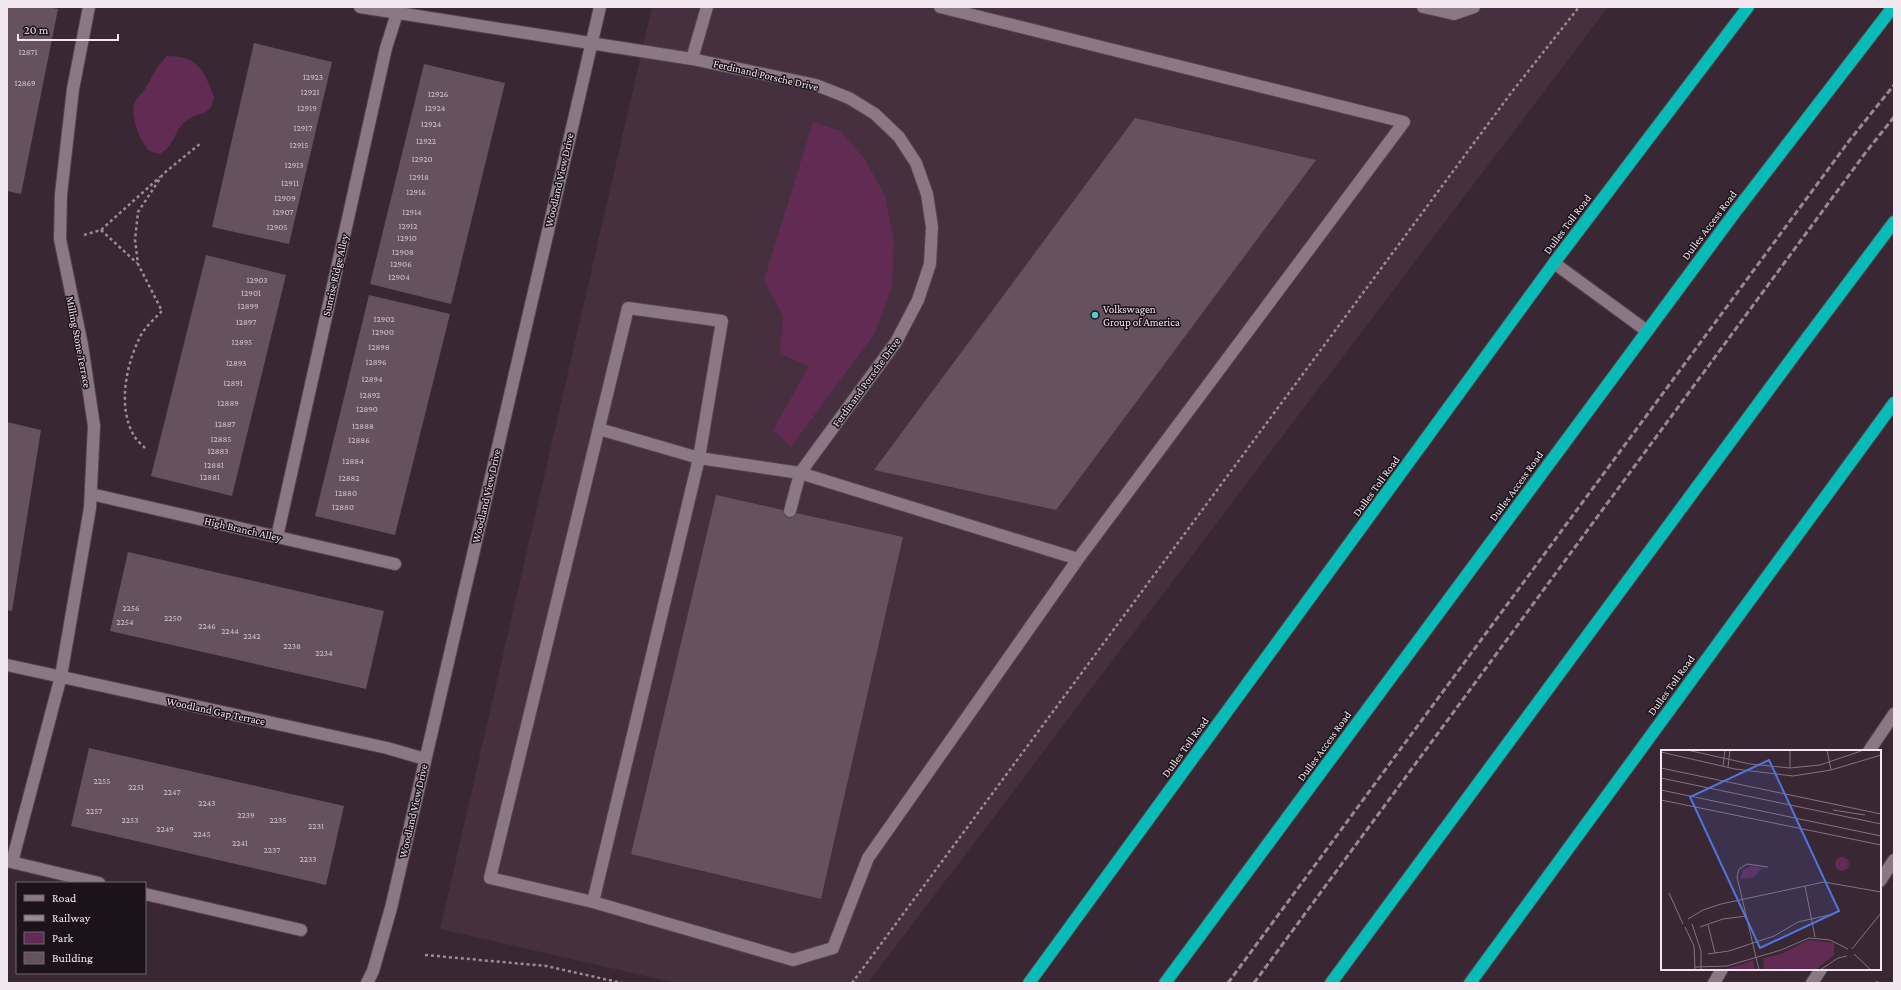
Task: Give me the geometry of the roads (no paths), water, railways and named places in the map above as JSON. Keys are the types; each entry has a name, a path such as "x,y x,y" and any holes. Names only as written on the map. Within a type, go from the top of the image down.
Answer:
{"highway":[{"name":"Dulles Toll Road","path":"1029,983 1554,263 1748,7"},
{"name":"Dulles Access Road","path":"1165,983 1736,211 1893,7"},
{"path":"1332,983 1894,222"},
{"name":"Dulles Toll Road","path":"1470,983 1894,403"},
{"path":"1342,983 1374,925"}],"street":[{"name":"Milling Stone Terrace","path":"9,861 61,676 90,508 94,426 82,345 60,240 61,194 72,89 89,7"},
{"name":"Ferdinand Porsche Drive","path":"360,7 398,10 692,59 816,85 849,98 875,114 899,137 916,163 927,194 932,227 930,264 918,300 896,342 800,473"},
{"name":"Woodland View Drive","path":"367,983 373,971 391,908 600,7"},
{"path":"692,59 707,7"},
{"path":"593,902 699,458 722,321 628,308 490,878 593,902 793,960 833,948 868,858 1078,559 1404,122 940,7"},
{"path":"1423,7 1454,14 1474,7"},
{"name":"Sunrise Ridge Alley","path":"277,537 386,48 398,10"},
{"path":"1554,263 1647,331"},
{"path":"599,429 699,458 800,473 1078,559"},
{"path":"790,511 800,473"},
{"name":"High Branch Alley","path":"91,494 395,564"},
{"name":"Woodland Gap Terrace","path":"7,665 386,748 425,760"},
{"path":"1870,750 1894,714"},
{"path":"1881,880 1894,860"},
{"path":"9,861 94,882"},
{"path":"146,894 301,930"},
{"path":"1714,983 1721,970"},
{"path":"1812,983 1820,970"}],"railway":[{"path":"1228,983 1849,141 1894,85"},
{"path":"1254,983 1866,152 1894,117"}],"place":[{"name":"Volkswagen Group of America","path":"1095,315"}]}
